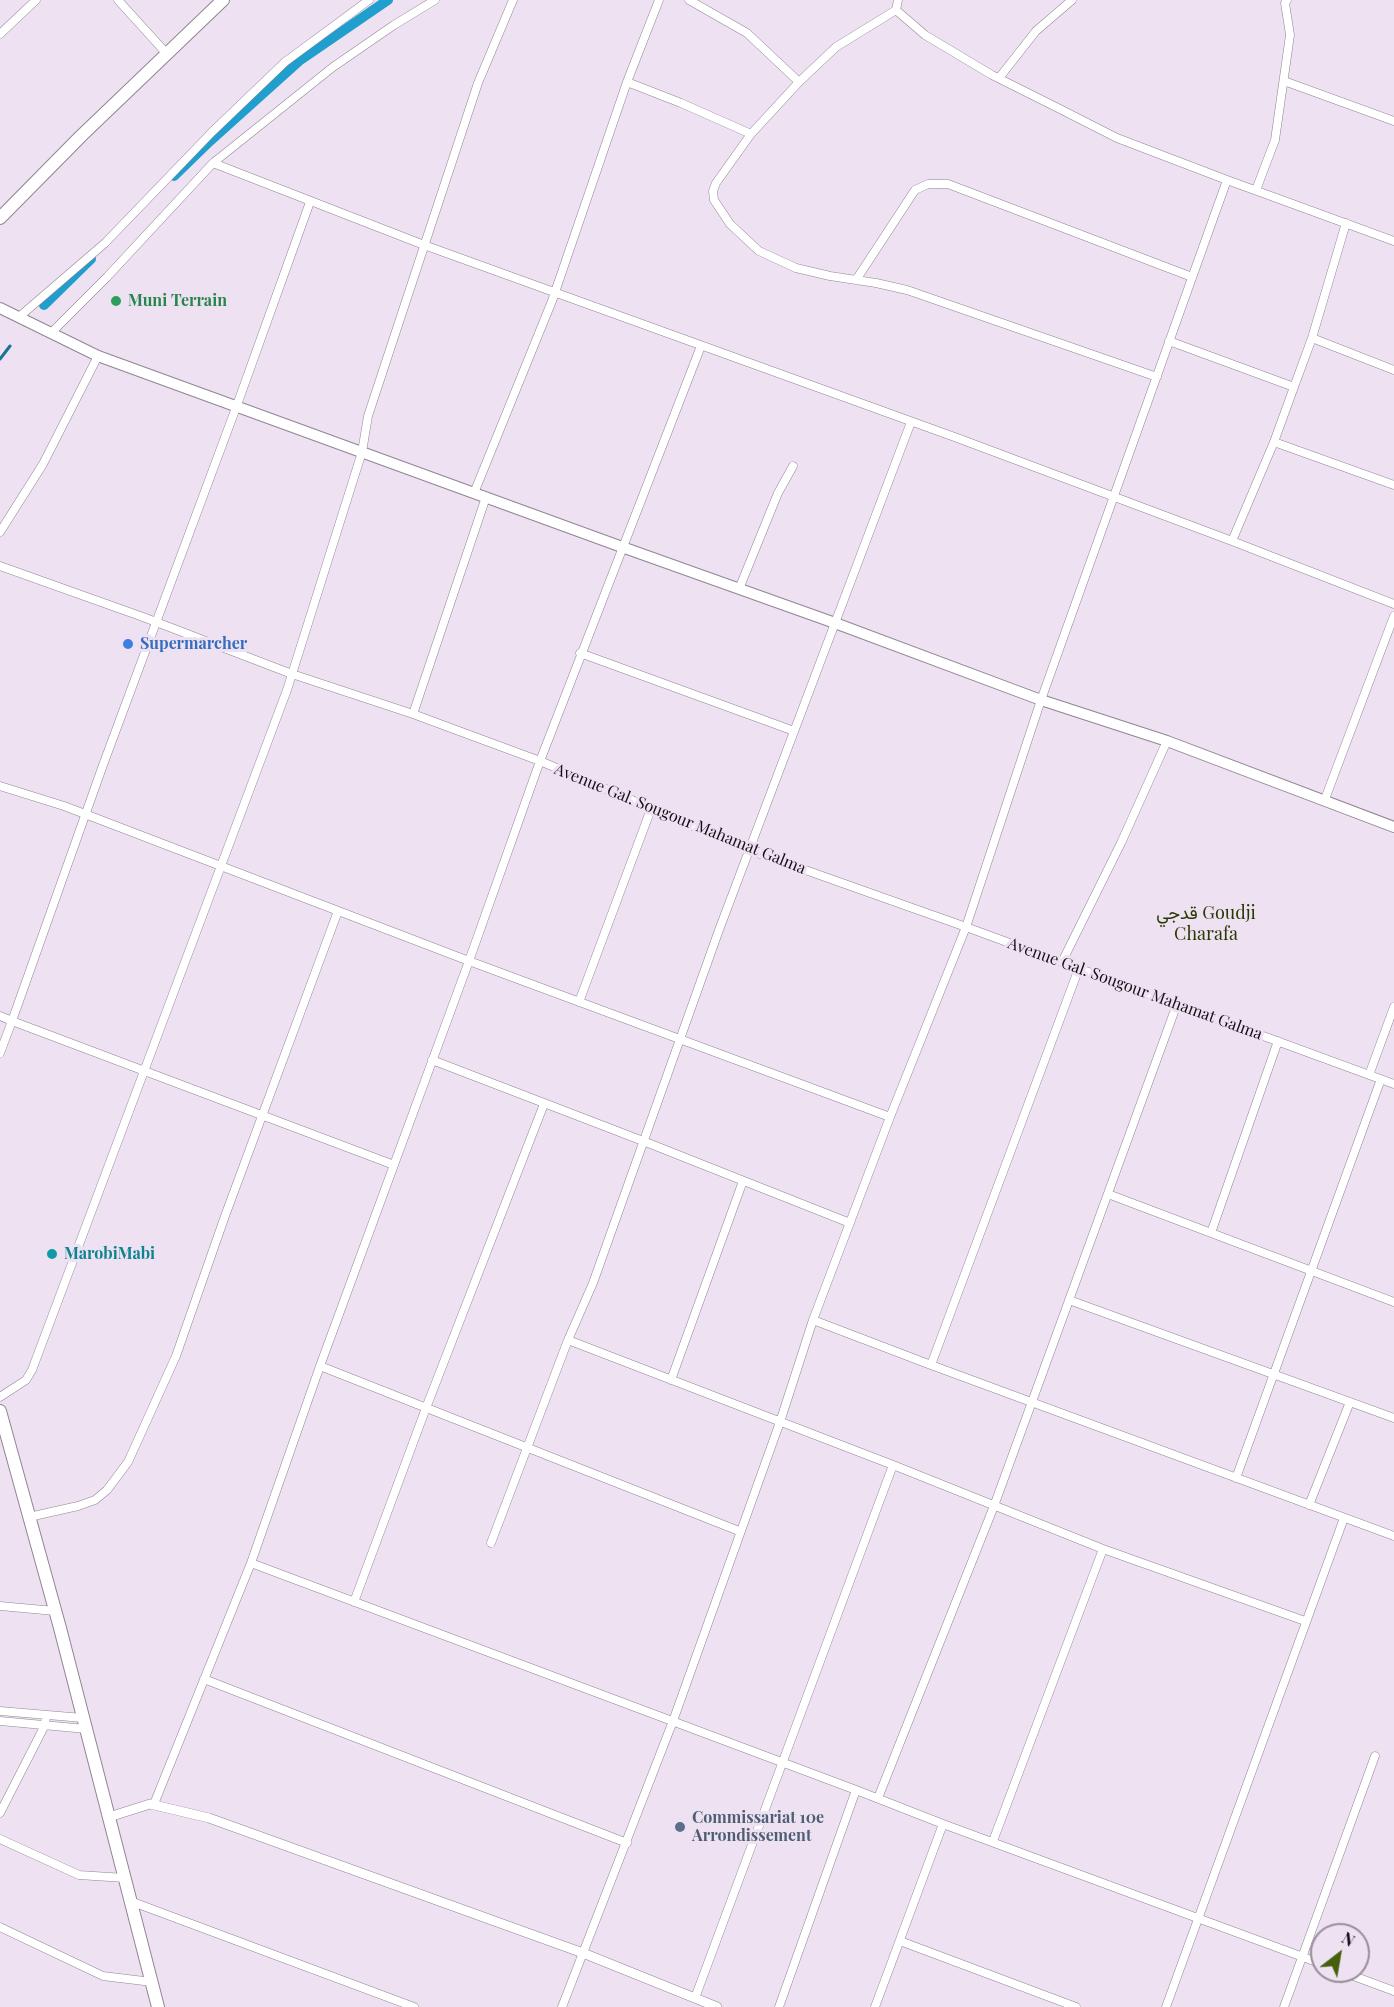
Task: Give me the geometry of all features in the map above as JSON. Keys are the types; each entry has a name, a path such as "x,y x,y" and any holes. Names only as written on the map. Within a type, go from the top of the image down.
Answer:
{"highway":[{"path":"0,218 81,136 224,0"},
{"path":"0,1411 55,1611 158,2007"}],"main road":[{"path":"0,308 98,356 1041,700 1167,741 1394,826"}],"street":[{"path":"0,34 36,0"},
{"path":"118,0 167,54"},
{"path":"19,317 105,243 212,132 285,62 369,0"},
{"path":"52,332 107,277 213,163 333,67 435,0"},
{"path":"0,1397 26,1380 32,1370 292,674 363,452 368,416 424,245 478,83 513,0"},
{"path":"474,493 555,292 627,82 659,0"},
{"path":"689,0 747,33 799,82"},
{"path":"898,0 896,10 836,47 799,82 751,134 716,183 713,191 714,200 730,224 759,251 796,268 907,290 1157,376"},
{"path":"999,78 1036,31 1072,0"},
{"path":"1256,190 1275,140 1290,34 1285,1"},
{"path":"896,10 925,36 999,78 1117,138 1394,241"},
{"path":"1284,81 1394,121"},
{"path":"627,82 751,134"},
{"path":"213,163 424,245 911,422 1232,541 1394,604"},
{"path":"562,2007 673,1721 739,1531 780,1422 813,1320 890,1117 966,927 1041,700 1227,180"},
{"path":"856,280 915,190 928,184 948,184 1192,277"},
{"path":"0,1053 85,814 310,201"},
{"path":"1232,541 1274,442 1312,338 1346,223"},
{"path":"1312,338 1394,370"},
{"path":"1169,341 1294,387"},
{"path":"154,1804 250,1563 580,653 701,346"},
{"path":"0,532 43,464 98,356"},
{"path":"491,1544 568,1340 593,1282 749,850 911,422"},
{"path":"1274,442 1394,485"},
{"path":"739,589 778,493 793,466"},
{"path":"413,714 486,497"},
{"name":"Avenue Gal. Sougour Mahamat Galma","path":"0,566 292,674 413,714 540,761 749,850 1080,968 1394,1084"},
{"path":"1325,799 1394,616"},
{"path":"580,653 794,731"},
{"path":"1062,962 1121,843 1167,741"},
{"path":"0,786 85,814 469,961 890,1117"},
{"path":"579,1002 651,809"},
{"path":"29,1517 96,1500 107,1490 128,1461 176,1356 338,911"},
{"path":"931,1365 1080,968"},
{"path":"878,1798 994,1506 1177,1004"},
{"path":"1369,1075 1394,1007"},
{"path":"0,1016 394,1165"},
{"path":"1211,1233 1278,1041"},
{"path":"432,1060 850,1223"},
{"path":"1236,1478 1381,1079"},
{"path":"354,1602 426,1408 544,1104"},
{"path":"671,1380 743,1181"},
{"path":"1108,1194 1394,1302"},
{"path":"1070,1300 1394,1418"},
{"path":"813,1320 1394,1536"},
{"path":"568,1340 893,1465 1103,1549 1305,1621"},
{"path":"320,1366 739,1531"},
{"path":"1309,1505 1350,1402"},
{"path":"695,1998 893,1465"},
{"path":"1166,2007 1344,1518"},
{"path":"993,1841 1103,1549"},
{"path":"250,1563 1310,1960"},
{"path":"0,1606 55,1611"},
{"path":"204,1679 627,1843"},
{"path":"0,1711 46,1715 84,1724"},
{"path":"0,1813 45,1725 46,1715"},
{"path":"0,1720 45,1725 84,1724"},
{"path":"1284,2007 1375,1756"},
{"path":"779,2007 856,1790"},
{"path":"109,1817 140,1806 154,1804 209,1818 583,1953 717,2007"},
{"path":"875,2007 943,1824"},
{"path":"0,1839 79,1875 125,1878"},
{"path":"130,1901 414,2007"},
{"path":"0,1927 103,1976 152,1982"},
{"path":"900,1941 1076,2007"},
{"path":"1370,1982 1394,1991"}],"waterway":[{"path":"174,176 299,61 388,0"},
{"path":"44,305 91,259"},
{"path":"0,359 10,346"}],"place":[{"name":"Muni Terrain","path":"116,301"},
{"name":"Supermarcher","path":"128,644"},
{"name":"MarobiMabi","path":"52,1254"},
{"name":"Commissariat 10e Arrondissement","path":"680,1827"}],"district":[{"name":"قدجي Goudji Charafa","path":"1206,923"}]}
